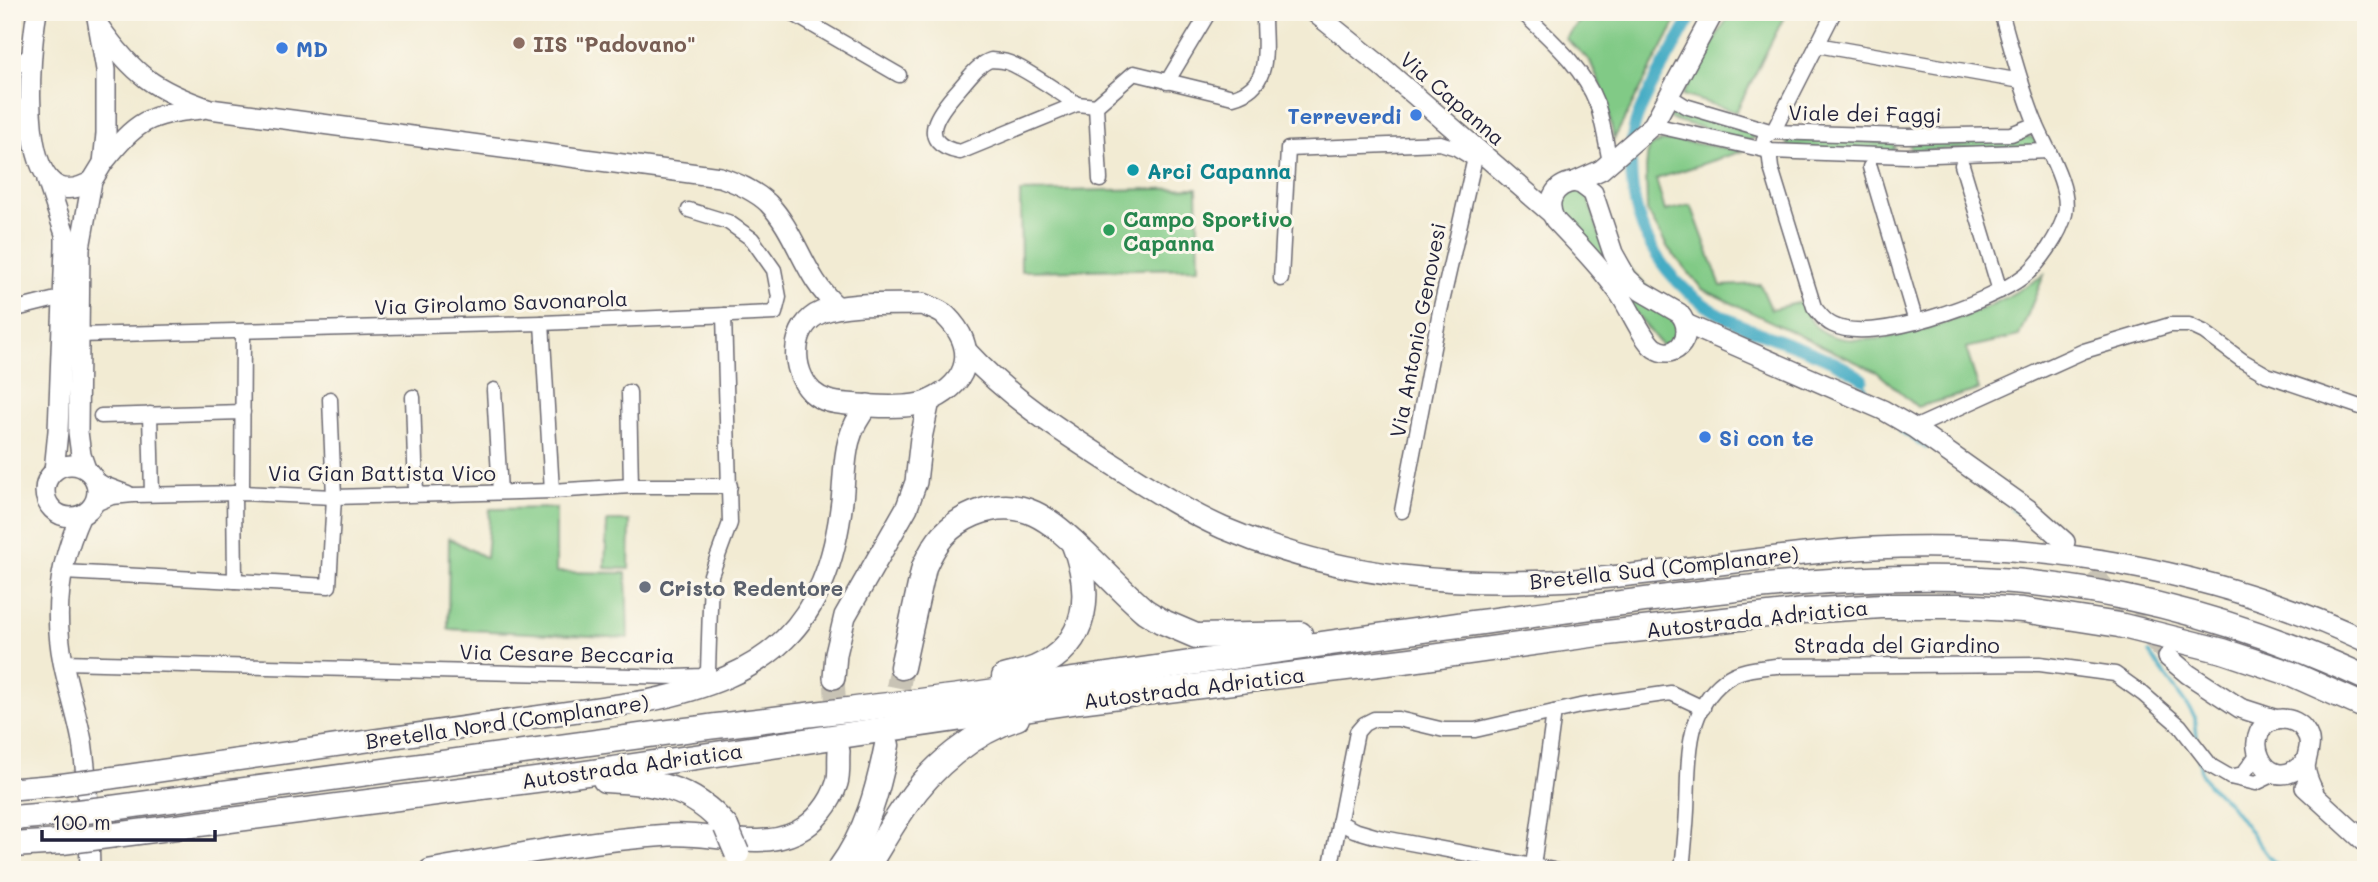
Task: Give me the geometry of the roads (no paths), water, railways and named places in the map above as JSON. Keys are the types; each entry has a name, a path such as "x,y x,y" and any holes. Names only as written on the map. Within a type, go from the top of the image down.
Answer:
{"highway":[{"path":"902,667 924,567 939,538 950,527 981,511 997,507 1027,510 1059,527 1145,611 1196,636 1406,632"},
{"path":"919,702 1034,669 1054,658 1067,646 1078,629 1085,600 1082,568 1073,542"},
{"name":"Autostrada Adriatica","path":"12,818 113,808 674,731 919,702 1666,597 1880,578 1962,578 2052,586 2137,600 2233,625 2305,650 2366,678"},
{"name":"Autostrada Adriatica","path":"12,845 62,842 559,777 1079,701 1598,634 1804,611 1882,606 1960,606 2023,610 2119,625 2223,651 2269,666 2366,707"},
{"path":"865,870 907,803 949,758 1002,724 1079,701"},
{"path":"839,870 858,843 874,802 887,745"},
{"path":"559,777 659,785 687,794 711,809 726,827 738,861"}],"main road":[{"path":"37,12 31,54 32,123 38,157 65,234 54,471 45,490 47,501 56,512 64,563"},
{"name":"Via Capanna","path":"1314,12 1381,66 1475,154 1552,214 1616,288 1653,347 1670,351 1685,333"},
{"path":"1528,194 1547,194 1606,166 1653,125 1714,12"},
{"path":"98,19 123,58 147,81 180,99 210,109 720,177 744,186 766,202 779,216 811,276 828,299 838,307"},
{"path":"98,19 106,70 103,163"},
{"path":"90,870 81,739 63,662 58,605 64,563 97,492 81,455 78,432 80,248 92,181 129,132 151,117 210,109"},
{"path":"1606,166 1594,184 1593,193 1613,253 1627,278 1641,291 1679,313 1685,333 1711,335 1852,395 1914,428 2028,509 2065,542"},
{"path":"47,180 70,189 82,187 92,181"},
{"path":"1552,214 1551,201 1565,186 1581,184 1593,193"},
{"path":"811,276 808,319 799,337 795,356 800,374 812,392 828,402 901,406 929,401 952,386 967,382 999,385"},
{"path":"808,319 838,307 922,304 944,314 963,339 967,352 964,370 952,386"},
{"name":"Bretella Sud (Complanare)","path":"967,352 999,385 1093,452 1180,505 1222,527 1284,551 1352,570 1420,580 1489,583 1589,579 1800,553 1877,548 2018,551 2116,563 2191,580 2276,604 2366,641"},
{"path":"834,677 836,654 845,616 907,507 916,482 929,401"},
{"name":"Bretella Nord (Complanare)","path":"828,402 836,415 846,450"},
{"name":"Bretella Nord (Complanare)","path":"12,789 110,778 647,701 687,693 729,678 762,658 794,630 818,596 834,548 842,501 846,450 852,429 868,405"},
{"path":"901,406 921,438"},
{"path":"54,471 70,464 90,473"},
{"path":"56,512 72,517 87,510"},
{"path":"2168,657 2188,674 2240,708 2277,720 2293,721 2306,731 2310,747 2305,762 2314,793"},
{"path":"2240,708 2258,746 2262,763 2314,793 2366,843"},
{"path":"2258,746 2262,729 2277,720"},
{"path":"430,870 555,848 659,836 715,836 754,841 782,837 798,831 816,818 829,801 838,781 839,751"},
{"path":"2281,773 2293,772 2305,762"}],"street":[{"path":"789,12 899,75"},
{"path":"1167,82 1209,12"},
{"path":"1077,104 960,152 947,149 937,140 934,126 939,111 979,68 992,60 1007,61 1077,104 1096,106 1134,74 1233,97 1248,93 1258,82 1264,67 1264,16 1258,12"},
{"path":"1522,12 1555,43 1588,86 1597,105 1606,166"},
{"path":"1834,12 1773,132 1778,139 1777,146 1769,151 1771,168 1814,307 1822,318 1834,326 1850,330 1880,329 1916,322 2000,291 2034,268 2064,216 2066,200 2021,81 2001,12"},
{"path":"1817,46 2021,81"},
{"path":"12,69 31,54"},
{"name":"Viale dei Faggi","path":"1669,96 1685,106 1773,132 1906,136 2011,134 2036,124"},
{"path":"12,100 32,123"},
{"path":"1096,106 1101,180"},
{"name":"Viale dei Faggi","path":"1653,125 1769,151 1915,156 2049,151"},
{"path":"1280,279 1288,149 1440,143 1475,154"},
{"name":"Via Antonio Genovesi","path":"1402,510 1440,311 1475,154"},
{"path":"1962,165 2000,291"},
{"path":"1870,167 1916,322"},
{"name":"Via Girolamo Savonarola","path":"78,335 542,323 775,313 779,297 774,270 752,239 728,222 690,210"},
{"path":"12,310 64,297"},
{"name":"Via Cesare Beccaria","path":"63,662 702,676 708,671 711,575 730,523 724,315"},
{"path":"542,323 552,491"},
{"path":"1914,428 2084,351 2170,325 2189,325 2204,332 2267,375 2366,409"},
{"path":"235,581 243,412 243,331"},
{"path":"494,390 500,492"},
{"path":"628,392 631,486"},
{"path":"413,397 416,494"},
{"path":"64,563 235,581 329,586 334,497 330,399"},
{"path":"101,416 243,412"},
{"path":"150,414 152,495"},
{"name":"Via Gian Battista Vico","path":"90,473 104,484 133,495"},
{"name":"Via Gian Battista Vico","path":"87,510 112,497 133,495 238,493 334,497 631,486 730,486"},
{"name":"Strada del Giardino","path":"1682,870 1690,748 1698,715 1725,680 1742,671 1776,666 2040,664 2115,674 2180,726 2211,766 2230,777 2256,783 2281,773"},
{"path":"1330,870 1357,732 1364,724 1374,719 1398,719 1459,731 1475,730 1554,712 1671,693 1703,708"},
{"path":"1533,866 1554,712"},
{"path":"2230,777 2243,774 2258,746"},
{"path":"1339,822 1378,837 1554,870"}],"waterway":[{"path":"1694,12 1652,86 1637,117 1634,130 1631,156 1633,191 1638,216 1648,239 1660,261 1676,280 1716,312 1741,325 1834,362 1863,379"},
{"path":"1863,379 1866,390"},
{"path":"1900,431 1926,448"},
{"path":"2012,509 2033,526"},
{"path":"2149,653 2195,717 2197,738"},
{"path":"2199,759 2201,772 2208,785 2228,802 2269,857 2283,870"}],"tunnel":[{"path":"2073,551 2168,657"},
{"path":"891,723 902,667"},
{"path":"834,678 837,728"}],"place":[{"name":"IIS \"Padovano\"","path":"519,43"},
{"name":"MD","path":"282,48"},
{"name":"Terreverdi","path":"1416,115"},
{"name":"Arci Capanna","path":"1133,170"},
{"name":"Campo Sportivo Capanna","path":"1109,230"},
{"name":"Sì con te","path":"1705,437"},
{"name":"Cristo Redentore","path":"645,587"}]}
